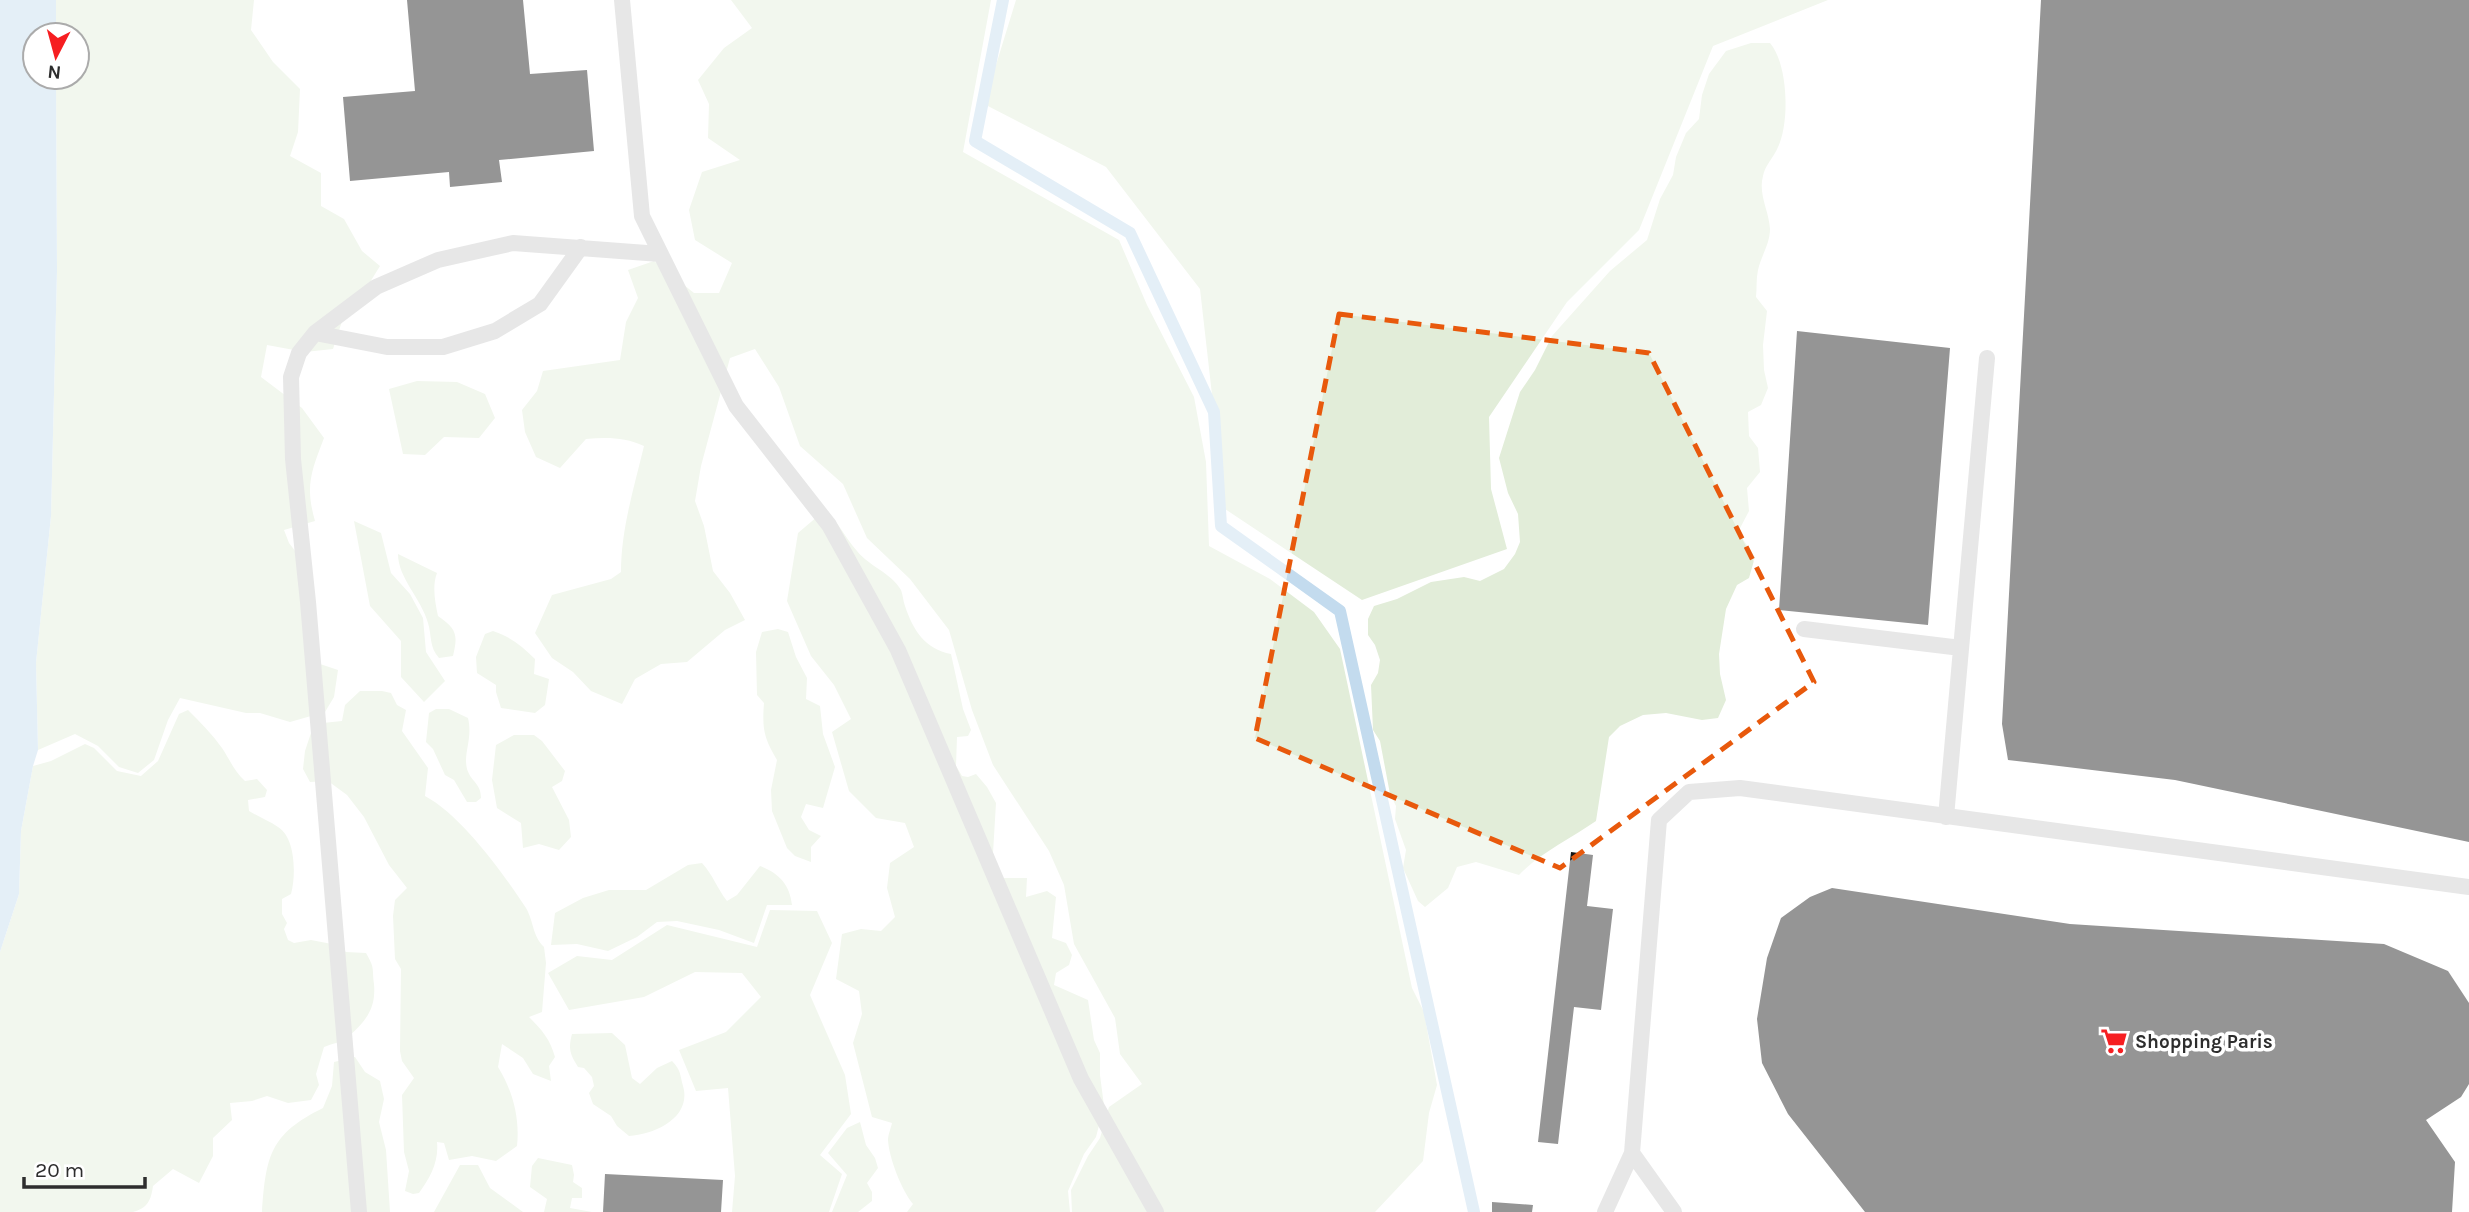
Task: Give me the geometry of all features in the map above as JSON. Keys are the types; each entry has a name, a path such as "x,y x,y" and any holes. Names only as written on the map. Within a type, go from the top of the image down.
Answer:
{"lane":[{"path":"622,0 642,216 736,406 829,525 898,650 1081,1079 1156,1212"},
{"path":"359,1212 308,602 293,459 291,377 299,353 315,333 376,287 438,260 513,243 660,254"},
{"path":"315,333 387,347 443,347 495,331 540,304 581,247"},
{"path":"1946,817 1987,358"},
{"path":"1804,629 1961,648"},
{"path":"1605,1212 1632,1153 1659,820 1689,792 1740,788 2469,887"},
{"path":"1632,1153 1674,1212"}],"highlighted area":[{"path":"1339,314 1649,353 1814,682 1560,868 1255,738"}],"green space":[{"path":"56,0 254,0 251,30 273,62 300,89 298,132 290,156 321,173 321,206 344,219 362,251 380,266 367,287 345,312 333,349 305,352 267,345 261,377 302,408 324,438 310,488 315,521 284,530 289,543 305,564 314,662 338,670 334,697 325,712 290,722 260,713 246,713 180,698 168,720 154,760 138,773 119,767 98,746 75,734 38,750 36,663 51,516 57,271 56,91 91,91 91,21 56,21"},
{"path":"731,0 991,0 963,152 1119,240 1147,305 1194,397 1206,462 1209,546 1270,579 1314,612 1340,649 1412,988 1424,1012 1437,1085 1429,1113 1423,1161 1375,1212 1072,1212 1071,1190 1100,1138 1109,1107 1142,1084 1120,1054 1115,1018 1074,944 1064,885 1049,851 993,765 972,710 949,630 910,579 867,538 843,484 800,446 779,387 755,349 730,358 701,466 695,501 704,526 713,571 730,593 745,620 725,630 687,662 661,664 635,679 622,704 591,691 573,672 552,658 535,633 552,595 611,579 621,572 626,524 644,446 615,438 586,439 560,468 536,457 525,432 522,410 537,391 543,371 620,360 626,322 638,298 628,270 654,261 694,293 719,293 732,263 695,240 689,210 702,172 740,160 708,138 709,104 698,80 724,48 752,28"},
{"path":"1016,0 1828,0 1713,46 1639,230 1567,302 1489,417 1491,489 1507,549 1362,600 1225,509 1200,289 1106,167 984,104"},
{"path":"1751,43 1770,43 1776,52 1784,79 1785,109 1782,136 1766,168 1762,183 1770,229 1769,240 1758,270 1756,297 1767,311 1763,345 1768,388 1761,405 1748,412 1749,436 1758,448 1760,472 1747,488 1749,511 1738,532 1755,557 1749,578 1737,585 1726,609 1719,654 1726,700 1718,718 1702,720 1666,713 1643,715 1620,726 1609,737 1596,821 1546,853 1519,875 1476,862 1457,867 1448,888 1425,907 1418,901 1403,868 1406,850 1395,819 1396,806 1390,794 1380,741 1373,730 1371,685 1378,673 1380,660 1368,635 1368,619 1374,606 1397,599 1431,582 1464,577 1480,581 1504,569 1515,554 1520,542 1518,514 1508,493 1499,458 1520,392 1535,370 1552,336 1610,271 1647,240 1660,199 1673,175 1676,157 1686,133 1699,119 1702,95 1709,74 1726,51"},
{"path":"417,381 457,382 485,394 495,418 479,438 444,437 425,455 403,454 389,389"},
{"path":"826,513 862,557 886,574 901,590 912,623 921,637 934,648 951,654 963,709 971,730 968,736 957,737 956,766 962,776 976,774 996,803 993,853 1003,878 1027,878 1026,897 1047,891 1056,897 1052,938 1066,943 1072,955 1069,965 1056,973 1054,985 1088,1000 1094,1040 1100,1053 1104,1106 1096,1137 1084,1154 1068,1191 1070,1212 907,1212 913,1204 893,1165 888,1140 892,1123 872,1117 853,1043 862,1014 859,991 836,979 842,934 861,929 881,931 895,917 887,888 890,863 914,847 905,823 876,818 849,791 832,732 851,719 834,685 811,656 787,601 798,533 818,516"},
{"path":"354,521 381,533 391,573 410,594 423,618 426,652 445,681 424,702 401,677 401,641 370,606"},
{"path":"398,554 437,573 434,589 437,611 438,616 454,633 453,656 439,658 436,654 425,614 406,580"},
{"path":"778,629 788,632 796,657 807,678 806,699 820,706 823,734 835,767 823,808 806,804 801,817 809,830 821,836 811,847 811,862 795,856 787,848 772,811 771,790 777,760 765,733 764,703 757,695 756,652 762,632"},
{"path":"493,631 511,639 525,650 535,659 534,674 549,679 545,705 535,713 501,708 496,685 477,673 476,657 485,634"},
{"path":"360,691 391,693 397,705 406,710 402,731 428,768 425,796 467,831 506,878 529,913 537,938 544,947 546,963 542,1012 529,1017 545,1035 553,1051 555,1057 549,1066 551,1081 533,1074 523,1058 502,1044 498,1067 514,1105 517,1146 496,1161 472,1156 449,1160 444,1143 437,1142 437,1156 430,1176 419,1193 413,1194 405,1191 409,1171 404,1152 402,1095 414,1078 402,1061 400,1051 401,969 395,959 393,916 395,900 407,888 389,865 364,817 347,795 328,781 310,782 303,769 311,733 323,723 342,721 345,705"},
{"path":"436,709 449,709 468,718 466,763 481,793 481,798 476,802 467,802 454,780 445,775 433,749 426,742 429,713"},
{"path":"188,710 218,743 241,777 245,781 257,779 267,790 265,797 248,800 249,811 284,832 291,848 293,886 291,894 282,899 282,914 287,923 284,929 288,940 294,943 311,940 337,945 346,952 366,953 373,971 372,1007 349,1036 324,1047 316,1074 319,1085 311,1100 288,1103 267,1096 252,1101 230,1103 232,1120 213,1138 213,1156 199,1183 173,1169 153,1186 145,1206 133,1212 0,1212 0,952 19,894 21,831 33,766 51,761 85,744 94,748 117,771 141,776 158,761 179,714"},
{"path":"514,735 534,735 542,741 565,771 562,781 552,787 569,820 571,837 559,850 539,844 523,848 521,823 497,808 492,780 496,745"},
{"path":"702,863 727,901 737,895 760,866 773,872 782,881 789,891 792,905 767,905 754,943 719,930 677,921 657,922 637,937 608,951 577,944 551,945 555,913 583,898 609,890 646,890 688,865"},
{"path":"770,910 817,911 832,943 810,995 845,1075 851,1114 820,1155 842,1174 829,1212 732,1212 735,1176 728,1088 696,1091 679,1050 726,1032 761,997 742,973 695,972 644,997 569,1010 548,973 577,956 612,960 667,925 757,947"},
{"path":"612,1033 625,1045 632,1078 640,1084 657,1068 672,1061 679,1070 684,1097 682,1107 670,1122 650,1132 629,1136 617,1126 611,1116 593,1104 589,1093 594,1086 592,1077 584,1068 578,1067 570,1051 572,1034"},
{"path":"355,1057 365,1072 380,1081 384,1099 379,1122 386,1150 390,1212 262,1212 266,1176 274,1149 292,1127 323,1108 332,1086 334,1062"},
{"path":"860,1122 866,1145 878,1168 867,1183 872,1192 872,1201 858,1212 832,1212 847,1175 828,1153 847,1128"},
{"path":"538,1158 572,1165 573,1182 582,1188 582,1198 572,1198 570,1208 592,1212 544,1212 547,1199 530,1187 532,1166"},
{"path":"460,1165 478,1165 490,1188 523,1212 434,1212"}],"water":[{"path":"0,0 56,0 56,21 21,21 21,91 56,91 57,271 51,516 36,663 38,750 21,831 19,894 0,952"}],"building":[{"path":"407,0 523,0 530,74 587,70 594,151 499,160 502,182 450,187 449,172 350,181 343,97 415,91"},
{"path":"2041,0 2469,0 2469,842 2175,780 2008,760 2002,724"},
{"path":"1797,331 1950,348 1928,625 1779,610"},
{"path":"1571,852 1593,855 1587,906 1613,909 1601,1010 1574,1007 1558,1144 1538,1142"},
{"name":"Shopping Paris","path":"1832,888 2070,924 2384,944 2448,971 2469,1003 2469,1084 2461,1097 2426,1120 2455,1162 2452,1212 1865,1212 1788,1114 1762,1063 1757,1019 1767,958 1781,918 1810,897"},
{"path":"605,1174 723,1180 721,1212 603,1212"},
{"path":"1492,1202 1533,1205 1532,1212 1492,1212"}],"waterway":[{"path":"1003,0 975,141 1130,233 1214,412 1221,526 1340,611 1474,1212"}],"place":[{"name":"Shopping Paris","path":"2114,1041"}]}
